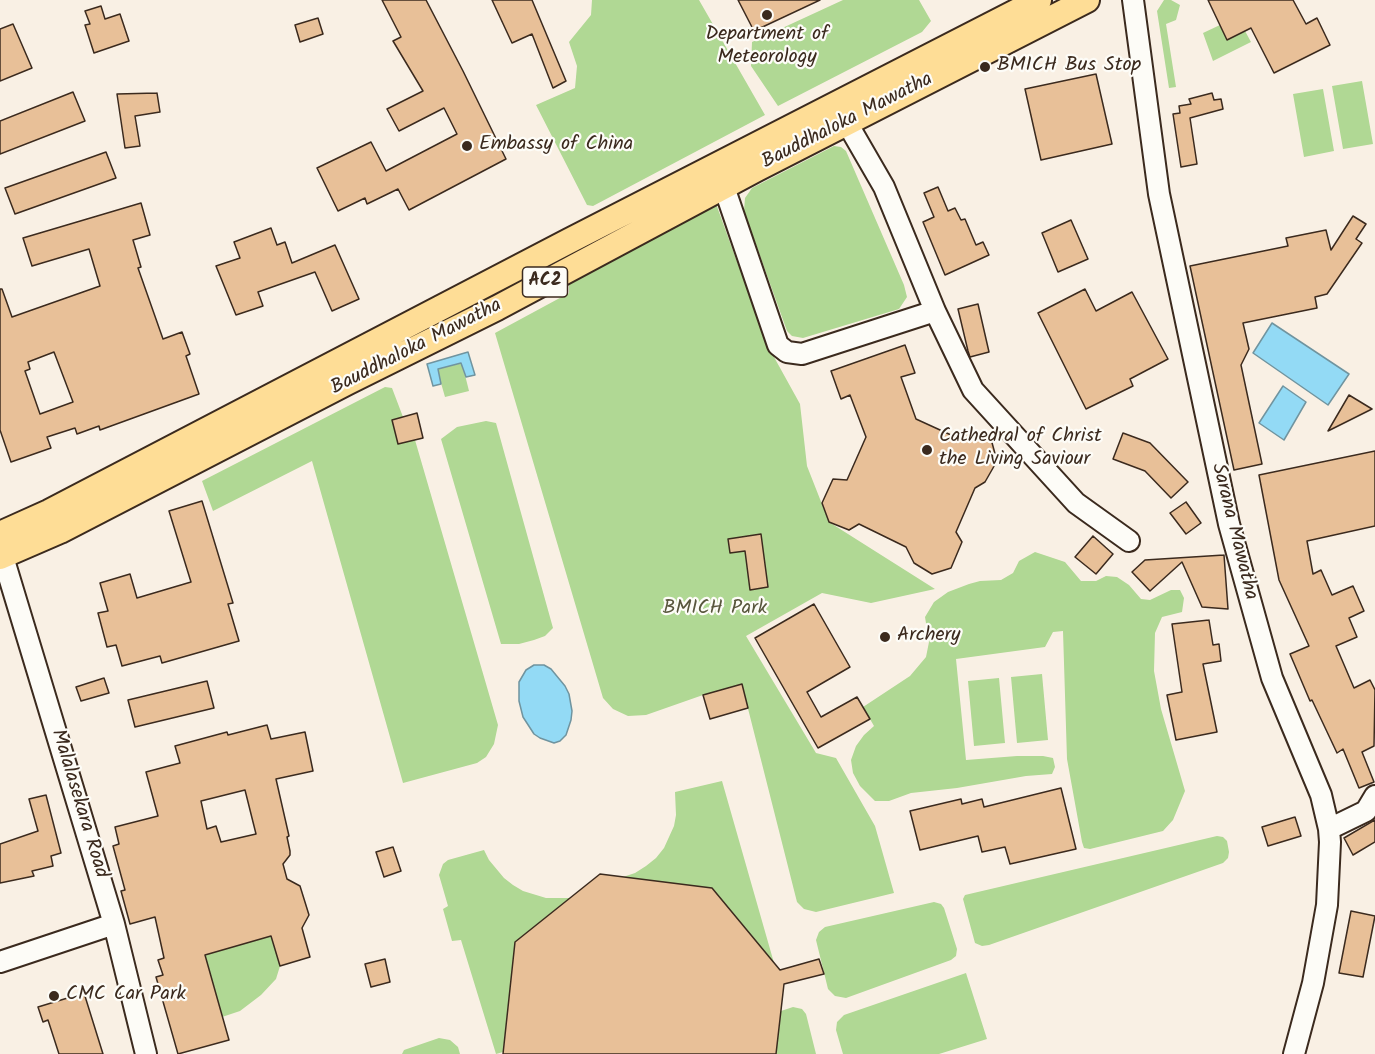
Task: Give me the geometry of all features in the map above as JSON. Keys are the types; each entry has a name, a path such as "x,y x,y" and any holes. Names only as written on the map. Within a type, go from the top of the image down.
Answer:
{"main road":[{"name":"Bauddhaloka Mawatha","path":"1,549 49,512 718,177 881,82 1039,0"},
{"name":"Bauddhaloka Mawatha","path":"718,177 847,123 1087,0"}],"street":[{"name":"Sarana Mawatha","path":"1133,0 1159,194 1229,524 1272,678 1321,795 1329,829 1327,905 1313,983 1294,1054"},
{"path":"847,123 884,187 934,311 973,390 1076,503 1129,541"},
{"path":"718,177 778,345 787,352 802,354 934,311"},
{"name":"Malalasekara Road","path":"1,549 114,924 146,1054"},
{"path":"1329,829 1366,812 1375,796"},
{"path":"0,962 114,924"}],"green space":[{"path":"592,0 699,0 765,115 593,206 587,205 536,105 575,88 577,66 569,42 591,15"},
{"path":"843,0 919,0 931,21 922,32 778,106 751,66 752,42"},
{"path":"1164,0 1171,0 1180,5 1176,20 1166,24 1176,87 1169,88 1157,11"},
{"path":"1220,25 1227,39 1245,31 1251,42 1213,61 1203,33"},
{"path":"1362,81 1373,144 1343,149 1332,86"},
{"path":"1323,89 1334,151 1304,157 1293,94"},
{"path":"834,146 846,151 904,285 907,297 899,309 803,338 792,336 787,331 744,211 745,198 752,188"},
{"name":"BMICH Park","path":"715,201 774,357 800,404 807,466 829,522 935,589 871,603 822,593 746,636 816,753 836,758 875,826 894,893 816,912 804,909 797,902 742,685 703,695 646,715 628,716 613,709 603,698 495,333 569,293 569,274"},
{"path":"462,363 469,391 445,397 437,369"},
{"path":"385,387 392,388 403,417 392,420 398,443 415,440 498,725 494,744 486,757 477,763 403,783 312,461 213,511 202,481"},
{"path":"486,421 496,423 553,628 545,636 519,644 501,644 441,439 457,427"},
{"path":"1035,552 1065,562 1081,581 1096,581 1106,576 1117,577 1129,585 1141,599 1150,600 1171,590 1180,590 1184,598 1182,612 1162,617 1155,633 1154,671 1161,709 1185,791 1173,820 1163,831 1090,849 1084,848 1067,759 1063,631 1053,632 1045,647 956,659 966,760 1043,756 1053,758 1055,767 1052,774 911,793 889,801 875,801 860,786 853,773 851,760 856,746 874,726 863,707 910,676 926,657 929,642 925,617 934,602 948,592 969,584 1001,580 1013,573 1019,561"},
{"path":"1042,674 1048,740 1017,743 1011,677"},
{"path":"999,678 1005,743 974,746 968,681"},
{"path":"722,781 774,963 712,888 623,877 646,866 664,848 674,826 675,792"},
{"path":"1217,836 1227,841 1228,858 1223,863 989,945 982,946 975,943 963,899 965,895"},
{"path":"484,850 504,878 523,891 546,898 571,898 515,943 503,1052 496,1054 461,940 452,941 443,909 448,906 439,875 443,864 448,860"},
{"path":"934,902 941,904 944,908 957,949 956,956 951,960 846,998 835,996 828,989 816,940 819,932 825,927"},
{"path":"271,935 280,966 276,979 261,995 240,1011 222,1017 204,955"},
{"path":"966,973 987,1039 939,1054 843,1054 836,1030 837,1022 844,1015"},
{"path":"793,1007 802,1009 806,1014 816,1054 776,1054 781,1011"},
{"path":"439,1038 450,1040 458,1047 460,1054 402,1054 404,1050"}],"water":[{"path":"1272,323 1349,374 1328,405 1253,353"},
{"path":"468,352 475,375 466,377 461,363 438,369 441,384 433,386 427,364"},
{"path":"1283,386 1306,402 1284,440 1259,423"},
{"path":"534,665 544,665 551,669 569,694 571,720 566,735 554,743 534,734 523,717 519,701 519,682 526,670"}],"building":[{"path":"382,0 426,0 506,159 409,210 398,189 367,204 365,198 338,211 317,168 371,142 386,171 457,134 444,108 399,131 387,109 423,91 393,41 401,37"},
{"path":"492,0 532,0 566,81 553,88 532,34 512,43"},
{"name":"Department of Meteorology","path":"738,0 820,0 754,31"},
{"path":"1208,0 1293,0 1306,24 1317,18 1330,45 1274,73 1251,28 1227,40"},
{"path":"101,6 105,19 120,14 129,41 94,53 85,25 90,24 85,11"},
{"path":"318,18 323,34 300,42 295,25"},
{"path":"13,24 32,68 0,81 0,29"},
{"path":"1096,74 1112,144 1041,160 1025,89"},
{"path":"73,92 85,121 0,154 0,121"},
{"path":"157,93 160,112 135,116 140,146 125,148 117,94"},
{"path":"1212,93 1214,100 1221,99 1223,109 1190,118 1197,164 1181,167 1173,114 1180,113 1179,106 1191,104 1189,99"},
{"path":"106,152 116,178 15,214 5,188"},
{"path":"938,187 948,211 955,208 961,220 965,219 976,245 983,242 989,255 945,275 923,222 934,217 924,193"},
{"path":"141,203 150,235 133,240 141,267 138,268 163,339 182,332 190,354 186,356 199,394 100,430 99,426 77,434 75,428 47,437 51,448 11,462 0,430 0,289 2,289 12,317 100,286 89,249 32,266 23,238","holes":["54,352 73,402 40,414 25,371 30,369 28,362"]},
{"path":"1353,216 1366,224 1356,239 1362,243 1327,294 1315,297 1317,308 1243,323 1249,349 1241,365 1262,464 1234,470 1190,266 1288,246 1286,238 1326,230 1331,250"},
{"path":"1071,220 1088,259 1058,272 1042,233"},
{"path":"271,228 277,245 285,242 292,263 335,245 359,299 332,311 315,272 258,292 263,306 236,315 216,266 240,258 234,242"},
{"path":"1085,289 1096,311 1132,292 1168,359 1130,379 1133,386 1086,409 1038,313"},
{"path":"978,304 989,352 970,357 958,309"},
{"name":"Cathedral of Christ the Living Saviour","path":"905,345 915,373 901,377 916,419 951,435 966,430 991,439 997,461 985,482 975,488 956,532 962,542 951,568 932,574 914,563 906,547 859,524 849,530 829,522 822,503 833,479 847,480 866,437 850,395 841,399 831,371"},
{"path":"1349,395 1372,409 1328,431"},
{"path":"417,413 423,438 398,444 392,420"},
{"path":"1123,433 1150,443 1188,482 1171,498 1145,471 1113,459"},
{"path":"1375,451 1375,526 1307,541 1313,574 1321,570 1332,595 1353,586 1364,611 1349,618 1357,637 1336,646 1354,688 1370,680 1375,690 1374,746 1362,752 1374,782 1359,788 1343,749 1337,753 1312,700 1310,701 1290,654 1309,646 1279,580 1259,475"},
{"path":"202,501 233,603 228,604 239,641 162,663 160,656 122,666 116,645 107,647 98,613 108,611 100,583 130,574 137,598 191,582 169,511"},
{"path":"1186,502 1201,523 1186,534 1170,513"},
{"path":"761,534 768,587 750,590 745,551 730,553 728,539"},
{"path":"1093,536 1113,554 1096,574 1075,557"},
{"path":"1224,555 1228,609 1202,607 1182,562 1150,591 1132,572 1145,560"},
{"path":"814,604 850,667 807,692 821,717 857,697 870,719 818,748 755,638"},
{"path":"1209,620 1213,645 1219,644 1221,661 1203,664 1217,732 1176,740 1167,695 1182,692 1172,624"},
{"path":"104,678 109,693 81,701 76,687"},
{"path":"207,681 214,708 135,727 128,700"},
{"path":"742,684 748,708 710,719 703,695"},
{"path":"267,725 271,739 305,732 313,771 276,779 289,836 287,837 290,855 283,864 287,879 300,886 309,915 302,928 310,957 280,966 271,936 205,955 229,1040 178,1054 156,977 163,975 158,960 164,958 155,917 130,924 121,891 125,890 113,846 119,844 115,827 158,816 146,772 180,763 175,746 227,732 228,735","holes":["245,790 256,834 221,842 216,826 207,829 201,801"]},
{"path":"1061,788 1076,849 1010,864 1005,847 982,852 978,836 920,850 910,811 961,799 962,804 982,799 984,807"},
{"path":"46,795 61,853 51,856 53,866 32,871 34,876 0,883 0,844 38,831 29,799"},
{"path":"1295,817 1301,836 1268,846 1262,827"},
{"path":"1375,820 1375,842 1353,855 1344,838"},
{"path":"393,847 401,871 384,877 376,852"},
{"path":"600,874 712,888 780,970 819,959 824,974 784,984 776,1054 503,1054 515,942"},
{"path":"1351,911 1375,916 1363,977 1339,973"},
{"path":"385,959 390,982 371,987 365,964"},
{"path":"84,993 103,1054 59,1054 48,1020 43,1022 38,1007"}],"place":[{"name":"Department of Meteorology","path":"767,15"},
{"name":"BMICH Bus Stop","path":"985,67"},
{"name":"Embassy of China","path":"467,146"},
{"name":"Cathedral of Christ the Living Saviour","path":"927,450"},
{"name":"Archery","path":"885,637"},
{"name":"CMC Car Park","path":"54,996"}]}
